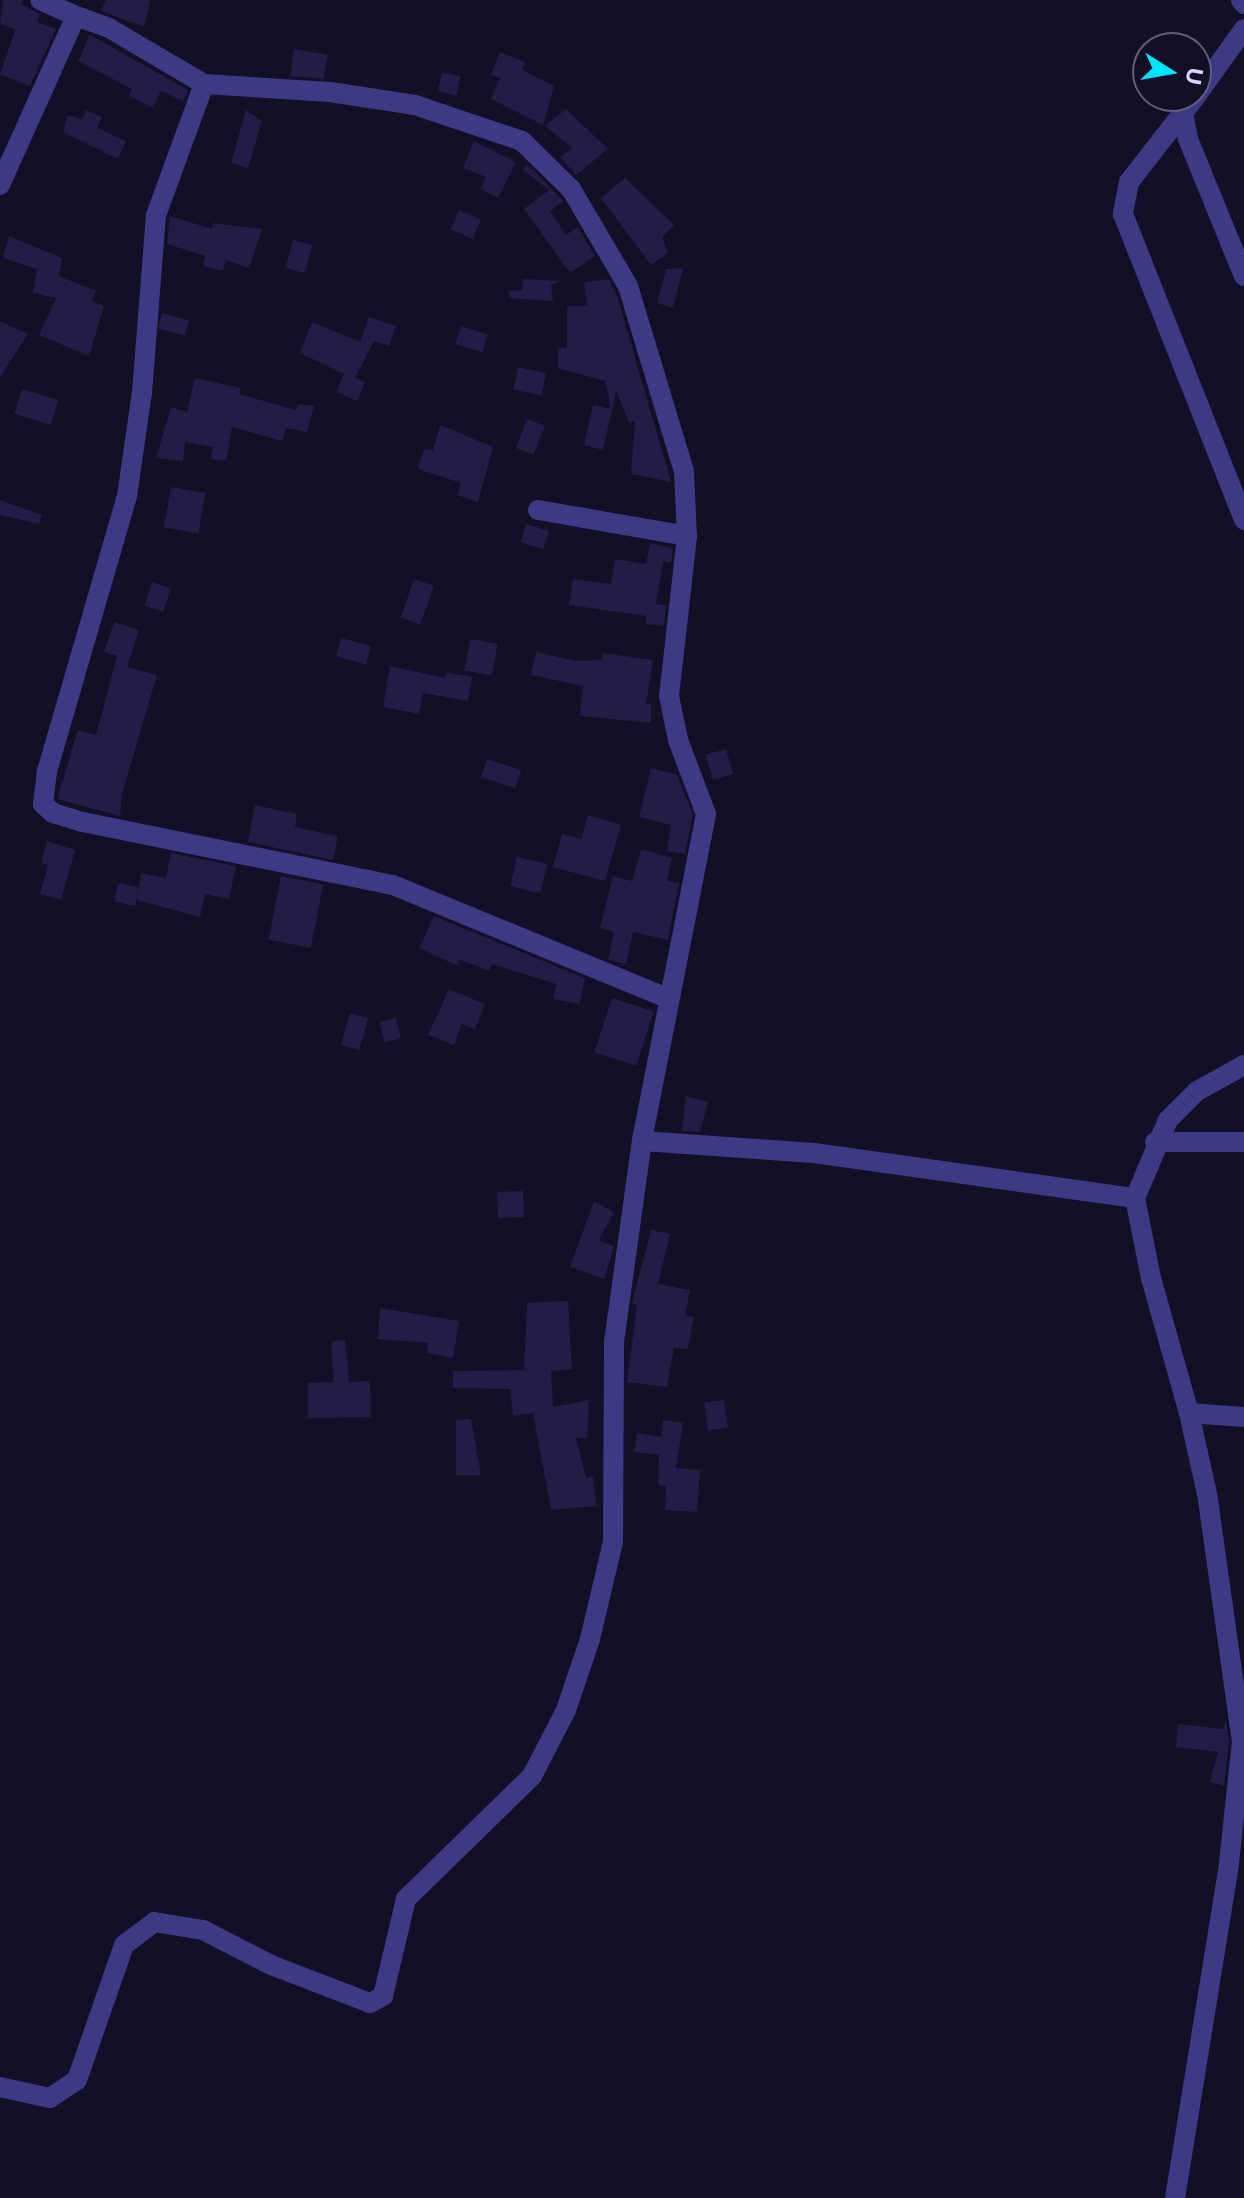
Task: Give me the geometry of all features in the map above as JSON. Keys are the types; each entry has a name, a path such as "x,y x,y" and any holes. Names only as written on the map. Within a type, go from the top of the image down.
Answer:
{"street":[{"path":"0,2087 50,2098 77,2080 124,1945 154,1922 203,1930 271,1965 370,2003 383,1996 406,1899 532,1776 566,1710 590,1639 613,1542 614,1342 642,1141 706,814 678,740 669,696 687,536 679,444 637,307 597,230 545,161 522,141 493,128 415,105 330,92 204,84 109,28 40,0"},
{"path":"0,185 76,16"},
{"path":"1212,74 1244,29"},
{"path":"204,84 156,215 142,392 127,496 47,771 43,804 53,813 83,822 393,885 669,999"},
{"path":"1183,113 1197,163 1244,276"},
{"path":"1183,113 1129,182 1123,214 1244,520"},
{"path":"538,510 687,536"},
{"path":"1175,2198 1237,1865 1241,1717 1189,1413 1151,1278 1135,1198 1155,1142 1180,1106 1244,1065"},
{"path":"642,1141 814,1153 1135,1198"},
{"path":"1155,1142 1244,1142"},
{"path":"1189,1413 1244,1417"}],"building":[{"path":"3,0 23,0 21,4 40,14 37,22 56,29 30,86 0,74 15,30 0,24"},
{"path":"106,0 150,0 144,27 101,11"},
{"path":"90,35 188,90 183,101 161,91 153,108 129,96 132,89 78,61"},
{"path":"294,49 328,55 323,79 290,76"},
{"path":"500,52 525,62 522,70 554,86 543,125 491,99 500,78 491,75"},
{"path":"442,72 461,76 456,96 438,92"},
{"path":"566,109 608,149 576,175 560,157 572,148 545,126"},
{"path":"86,110 102,117 97,128 126,141 118,159 63,132 68,115 82,119"},
{"path":"246,110 262,121 248,168 231,163"},
{"path":"474,141 516,162 498,198 480,189 486,177 463,168"},
{"path":"527,164 563,201 550,211 566,235 578,227 595,256 570,273 524,209 549,190 523,170"},
{"path":"625,178 674,225 662,237 668,253 651,265 601,198"},
{"path":"459,210 481,220 472,239 450,229"},
{"path":"170,216 212,229 213,223 262,229 249,268 226,260 223,271 203,266 205,256 167,244"},
{"path":"9,236 62,258 59,276 96,291 92,301 104,306 89,356 39,335 56,298 33,293 37,269 3,258"},
{"path":"293,240 312,245 305,273 285,268"},
{"path":"683,268 673,308 657,303 666,269"},
{"path":"523,279 559,281 551,286 553,301 509,298 509,291 522,290"},
{"path":"609,279 618,299 671,482 631,474 635,421 629,422 616,391 603,450 584,445 593,405 611,409 605,381 558,368 558,348 567,348 567,306 587,306 584,282"},
{"path":"162,313 189,320 185,336 158,328"},
{"path":"369,317 396,326 389,346 374,341 355,378 365,382 357,401 336,392 344,374 300,353 312,322 360,342"},
{"path":"0,321 28,334 0,377"},
{"path":"461,326 488,334 482,352 455,344"},
{"path":"518,367 546,373 542,396 513,389"},
{"path":"195,378 241,388 239,394 296,410 298,404 314,406 307,432 286,428 282,441 232,427 226,461 211,459 213,447 185,442 183,461 156,458 171,407 187,412"},
{"path":"22,389 58,400 51,425 14,414"},
{"path":"527,419 545,426 534,455 516,448"},
{"path":"440,425 493,447 478,502 457,495 461,483 418,469 424,449 433,450"},
{"path":"171,487 205,493 198,533 164,527"},
{"path":"0,500 42,515 39,524 0,515"},
{"path":"526,524 549,531 543,549 520,542"},
{"path":"650,543 673,548 671,563 663,561 656,604 666,606 664,626 646,624 646,616 569,605 573,579 611,584 615,559 646,564"},
{"path":"414,579 434,586 421,625 401,618"},
{"path":"152,582 171,588 163,612 144,606"},
{"path":"114,622 139,630 127,667 157,675 122,794 120,816 57,799 78,730 96,735 117,656 104,652"},
{"path":"341,638 371,646 366,664 336,656"},
{"path":"470,639 498,644 492,675 464,671"},
{"path":"536,652 576,661 602,660 603,653 653,660 646,704 651,704 651,723 580,716 583,686 531,675"},
{"path":"390,666 445,678 446,672 472,677 468,701 423,693 419,714 383,707"},
{"path":"726,749 733,774 713,780 706,755"},
{"path":"487,759 521,770 515,788 481,777"},
{"path":"651,768 677,775 693,815 685,854 667,851 671,825 639,817"},
{"path":"255,805 297,814 295,827 338,836 333,860 248,842"},
{"path":"588,815 621,825 605,881 553,867 562,834 581,839"},
{"path":"47,841 75,850 61,900 40,894 48,865 41,863"},
{"path":"641,849 672,858 667,880 679,883 668,940 633,932 626,964 608,960 614,932 600,928 613,876 632,881"},
{"path":"171,853 236,866 229,899 205,894 200,917 137,900 141,873 166,878"},
{"path":"517,857 547,864 540,893 510,886"},
{"path":"281,876 323,884 311,948 269,940"},
{"path":"118,883 139,887 135,906 114,902"},
{"path":"434,916 585,978 580,1004 553,999 556,984 492,964 489,971 460,960 458,966 419,948"},
{"path":"449,989 485,1004 475,1029 462,1024 454,1045 428,1035"},
{"path":"612,998 654,1012 636,1066 594,1052"},
{"path":"350,1013 368,1018 359,1050 341,1045"},
{"path":"396,1018 401,1038 385,1042 380,1022"},
{"path":"686,1096 708,1102 700,1132 682,1131"},
{"path":"523,1191 524,1217 498,1218 497,1192"},
{"path":"594,1201 614,1212 599,1240 614,1246 604,1279 570,1267"},
{"path":"651,1230 670,1234 658,1284 690,1290 685,1316 694,1317 688,1349 674,1348 667,1387 627,1382 637,1305 632,1304"},
{"path":"568,1301 572,1369 551,1371 553,1407 589,1400 587,1438 576,1438 586,1478 593,1477 596,1506 551,1510 533,1413 513,1416 510,1389 453,1388 453,1371 524,1370 527,1303"},
{"path":"380,1308 459,1321 453,1358 427,1353 428,1343 378,1339"},
{"path":"345,1340 349,1382 370,1381 371,1417 308,1418 308,1383 334,1382 331,1341"},
{"path":"724,1400 728,1428 708,1431 704,1403"},
{"path":"471,1419 481,1475 456,1475 456,1420"},
{"path":"663,1420 683,1423 676,1468 700,1470 697,1512 665,1510 666,1486 658,1485 659,1455 634,1452 637,1433 661,1437"},
{"path":"1226,1720 1229,1742 1224,1786 1210,1782 1218,1752 1176,1747 1178,1724 1223,1729"}]}
